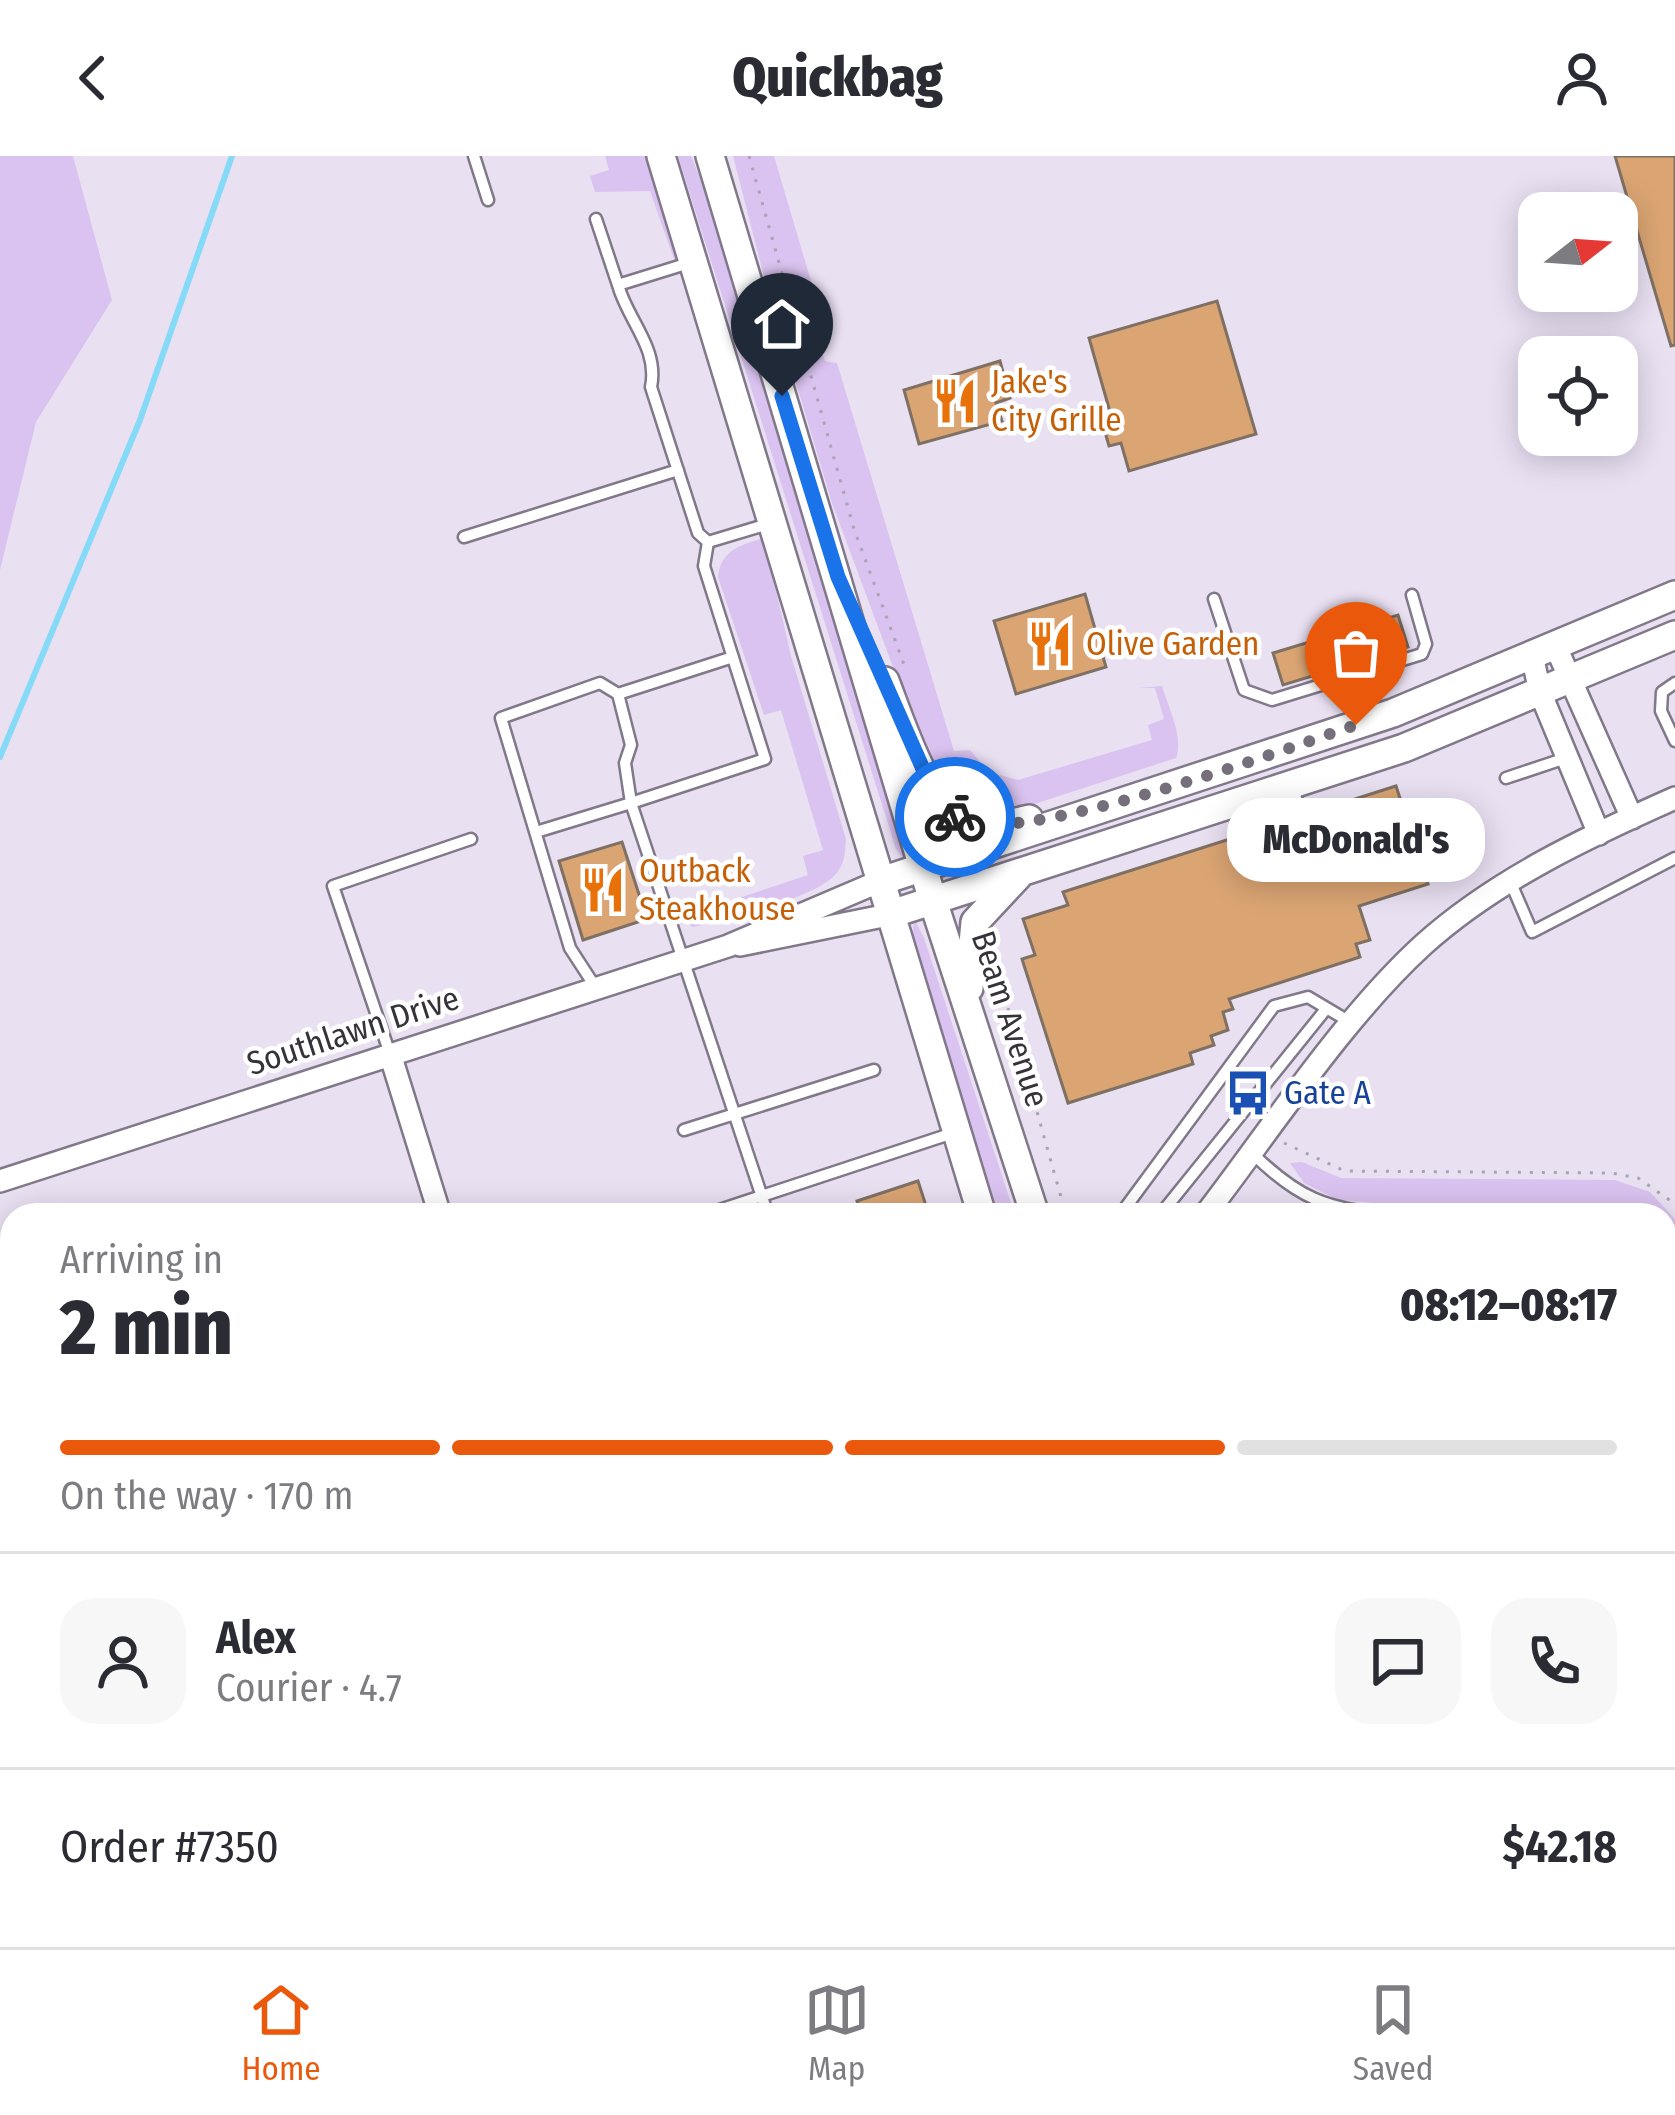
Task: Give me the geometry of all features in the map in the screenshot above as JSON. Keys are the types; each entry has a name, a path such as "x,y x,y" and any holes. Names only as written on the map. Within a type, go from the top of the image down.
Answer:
{"street":[{"path":"661,156 978,1203"},
{"name":"Beam Avenue","path":"710,156 923,868 1031,1203"},
{"path":"838,577 935,796 951,814 967,825 1001,826 1122,803"},
{"name":"Southlawn Drive","path":"0,1181 728,946 777,921 878,883 1393,713 1675,595"},
{"name":"Southlawn Drive","path":"728,946 781,941 888,915 1404,748 1675,635"},
{"path":"1543,650 1569,680 1632,818"},
{"path":"1543,650 1540,692 1599,834"},
{"path":"1214,1203 1354,1025 1427,941 1510,881 1675,798"},
{"path":"968,1004 975,922 1024,871"},
{"path":"391,1057 436,1203"}],"lane":[{"path":"475,156 488,200"},
{"path":"596,219 627,316 644,334 654,372 651,387 698,533 708,542"},
{"path":"618,285 693,262"},
{"path":"464,537 678,470"},
{"path":"708,542 771,523"},
{"path":"536,832 765,760 704,566 708,542"},
{"path":"1214,599 1244,690 1273,700 1422,654 1426,644 1412,596"},
{"path":"618,694 733,657"},
{"path":"597,989 571,948 501,718 600,683 618,694 631,745 625,763 632,803 765,1203"},
{"path":"1675,683 1662,692 1660,711 1675,741"},
{"path":"1506,778 1567,757"},
{"path":"1291,783 1302,816"},
{"path":"391,1057 333,886 471,839"},
{"path":"1510,881 1532,932 1675,858"},
{"path":"1129,1203 1274,1006 1307,997 1354,1025"},
{"path":"1170,1203 1326,1009"},
{"path":"684,1130 874,1070"},
{"path":"743,1203 956,1132"},
{"path":"1252,1153 1286,1186 1321,1203"}],"path":[{"path":"749,156 854,529 910,682"},
{"path":"992,948 1001,1000 1062,1203"},
{"path":"1268,1132 1300,1154 1345,1171 1612,1173 1638,1178 1674,1203"}],"shaded area":[{"path":"0,156 73,156 112,300 36,422 0,570"},
{"path":"605,156 646,156 682,259 675,262 650,191 595,192 590,176 609,170"},
{"path":"678,156 691,156 741,280 908,855 905,861 896,849"},
{"path":"733,156 774,156 816,298 812,319 790,321 772,308"},
{"path":"820,347 825,361 837,363 954,751 970,750 989,772 1018,780 1152,740 1148,725 1164,719 1155,688 1139,688 1162,686 1177,732 1176,758 1010,812 953,793 945,795 936,783 832,503 794,376 802,357"},
{"path":"764,538 791,656 846,839 845,854 835,875 808,892 692,927 673,908 678,906 685,916 808,875 803,856 823,850 781,710 764,715 718,577 728,555"},
{"path":"914,918 1011,1203 995,1203 912,940"},
{"path":"1302,1162 1341,1178 1615,1180 1650,1192 1660,1203 1338,1200 1304,1183 1290,1163"}],"building":[{"path":"1615,156 1675,156 1675,345 1671,346 1638,234 1638,192 1626,192"},
{"path":"1217,301 1256,434 1129,471 1121,443 1109,446 1102,422 1112,419 1089,338"},
{"name":"Jake's City Grille","path":"1000,361 1010,398 996,403 1002,421 919,444 904,390"},
{"name":"Olive Garden","path":"1085,594 1106,667 1016,694 994,621"},
{"path":"1398,615 1408,647 1283,685 1273,653"},
{"path":"1396,786 1428,884 1359,906 1370,940 1356,944 1360,957 1229,999 1233,1009 1223,1012 1228,1030 1211,1036 1214,1045 1190,1053 1193,1064 1068,1103 1022,959 1035,955 1023,919 1068,905 1063,892 1293,819 1304,825 1311,813"},
{"name":"Outback Steakhouse","path":"622,842 647,919 583,940 559,861"},
{"path":"918,1181 925,1203 858,1203"}],"waterway":[{"path":"0,757 140,420 232,156"}],"way so far":[{"path":"955,817 967,825 1001,826 1122,803 1356,725"}],"place":[{"name":"Jake's City Grille","path":"955,401"},
{"name":"Olive Garden","path":"1050,644"},
{"name":"McDonald's","path":"1356,725"},
{"name":"Outback Steakhouse","path":"603,890"},
{"name":"Gate A","path":"1248,1093"}],"route":[{"path":"782,396 838,577 935,796 955,817"}]}
